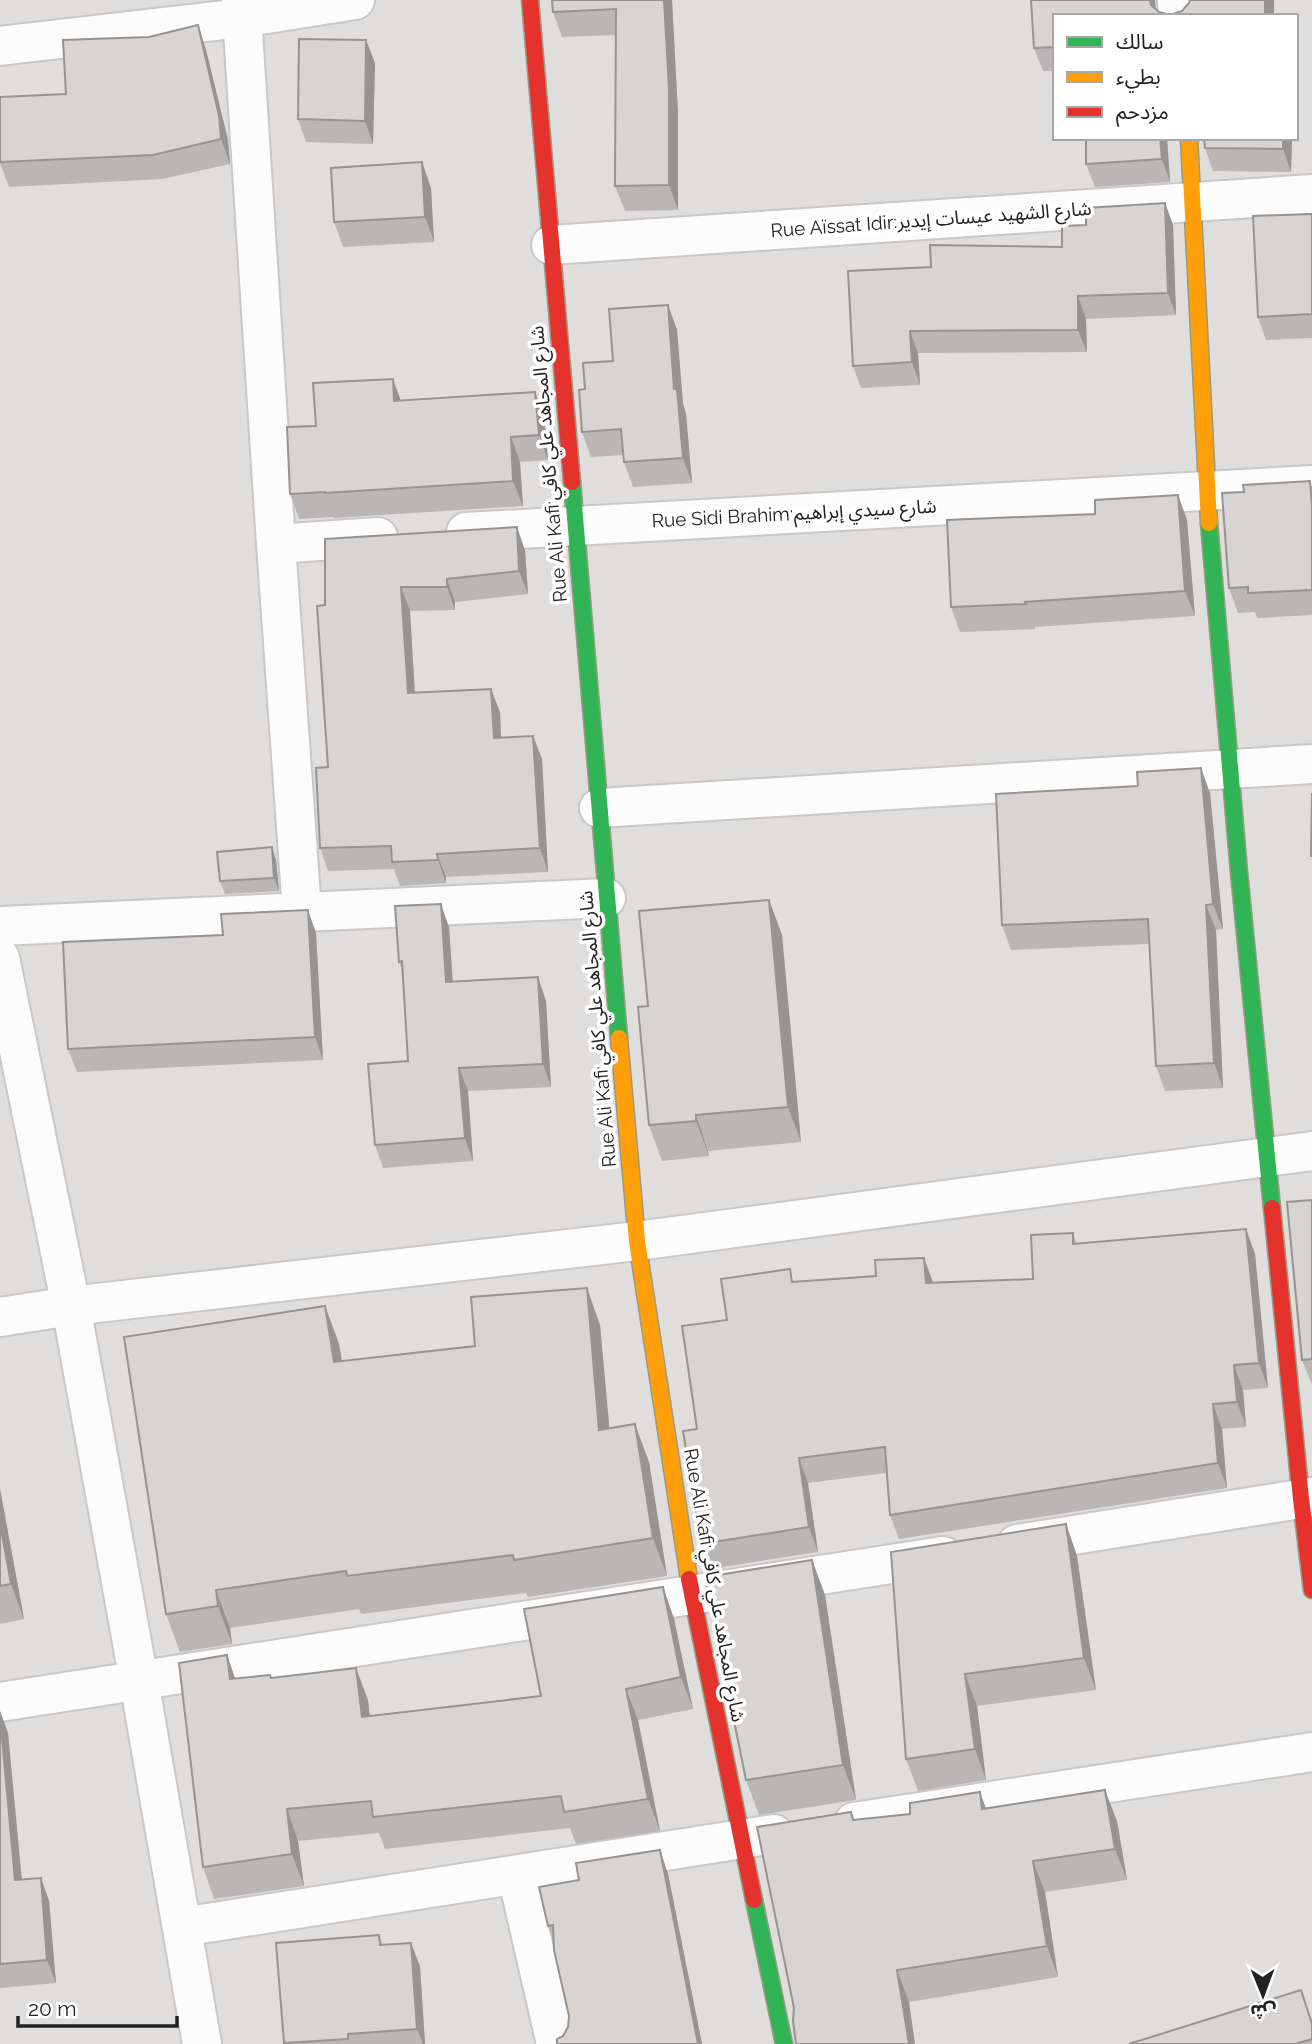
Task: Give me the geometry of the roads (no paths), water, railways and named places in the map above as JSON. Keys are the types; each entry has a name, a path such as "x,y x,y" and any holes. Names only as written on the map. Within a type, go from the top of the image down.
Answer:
{"street":[{"path":"0,46 241,9 355,0"},
{"name":"Rue Ali Kafi;شارع المجاهد علي كافي","path":"530,0 637,1241 692,1595 784,2044"},
{"path":"241,9 275,544 302,911"},
{"path":"1189,140 1206,491 1267,1157 1307,1498 1312,1590"},
{"name":"Rue Aïssat Idir;شارع الشهيد عيسات إيدير","path":"551,245 1312,194"},
{"name":"Rue Sidi Brahim;شارع سيدي إبراهيم","path":"275,544 575,524 1312,485"},
{"path":"599,808 1312,764"},
{"path":"0,926 606,898"},
{"path":"0,958 71,1306 202,2044"},
{"path":"0,1317 71,1306 637,1241 1312,1151"},
{"path":"0,1702 1307,1498"},
{"path":"182,1927 1312,1752"},
{"path":"517,1875 556,2044"}]}
